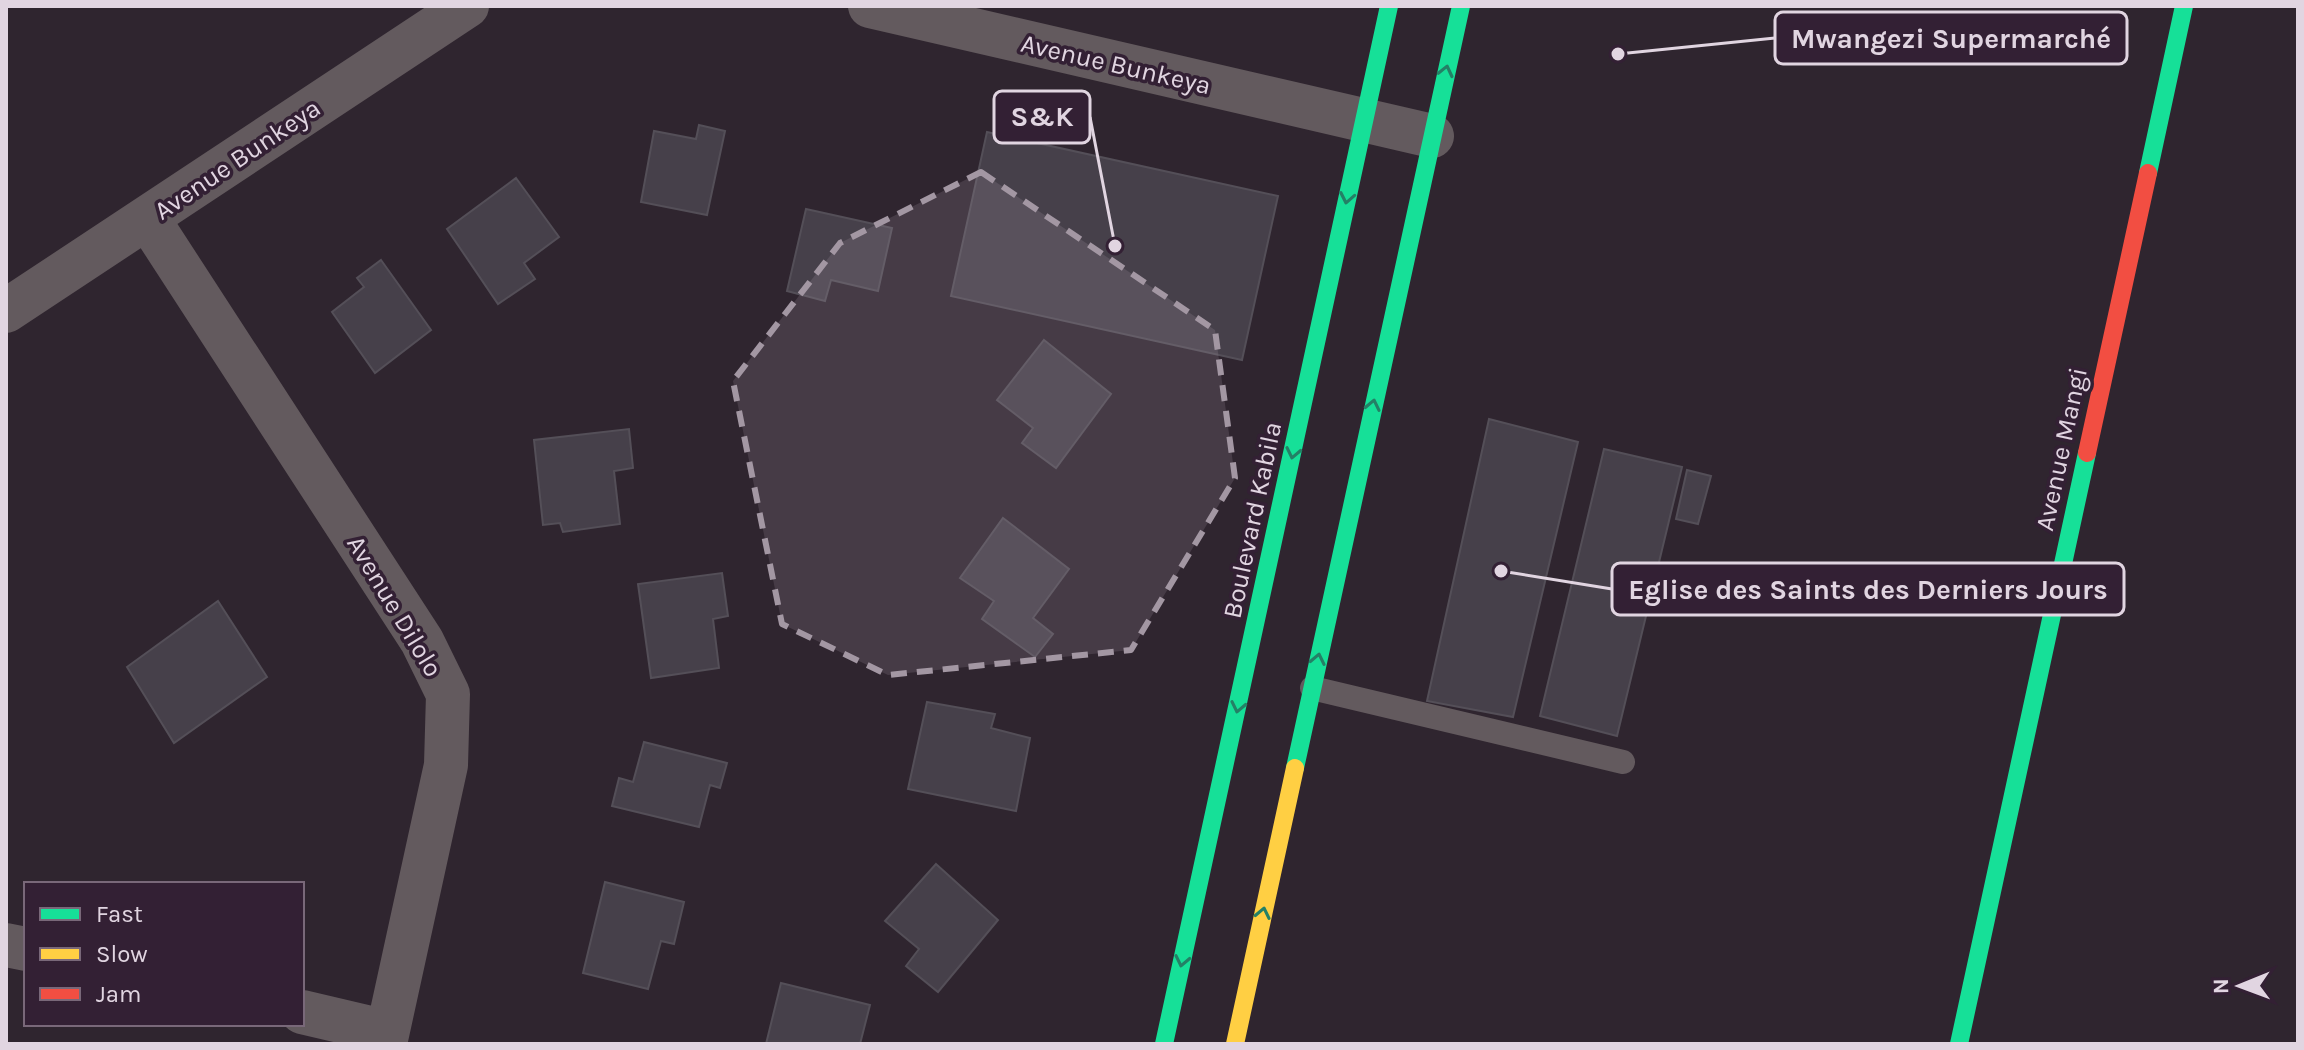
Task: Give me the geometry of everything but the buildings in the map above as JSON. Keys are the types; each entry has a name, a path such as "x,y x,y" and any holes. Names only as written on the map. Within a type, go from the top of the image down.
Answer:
{"street":[{"name":"Avenue Bunkeya","path":"6,311 467,6"},
{"name":"Avenue Bunkeya","path":"870,6 1432,136"},
{"name":"Boulevard Kabila","path":"1164,1044 1389,6"},
{"path":"1235,1044 1461,6"},
{"name":"Avenue Mangi","path":"1959,1044 2184,6"},
{"name":"Avenue Dilolo","path":"148,219 422,641 448,694 446,765 386,1038"},
{"path":"304,1013 386,1038"}],"lane":[{"path":"1312,688 1623,762"}],"highlighted area":[{"path":"981,172 1215,330 1235,478 1131,650 888,675 782,624 733,381 840,243"}],"traffic: fast":[{"path":"1164,1044 1389,6"},
{"path":"1295,768 1461,6"},
{"path":"2148,173 2184,6"},
{"path":"1959,1044 2087,453"}],"traffic: slow":[{"path":"1235,1044 1295,768"}],"traffic: jam":[{"path":"2087,453 2148,173"}],"place":[{"name":"Mwangezi Supermarché","path":"1618,54"},
{"name":"S&K","path":"1115,246"},
{"name":"Eglise des Saints des Derniers Jours","path":"1501,571"}]}
